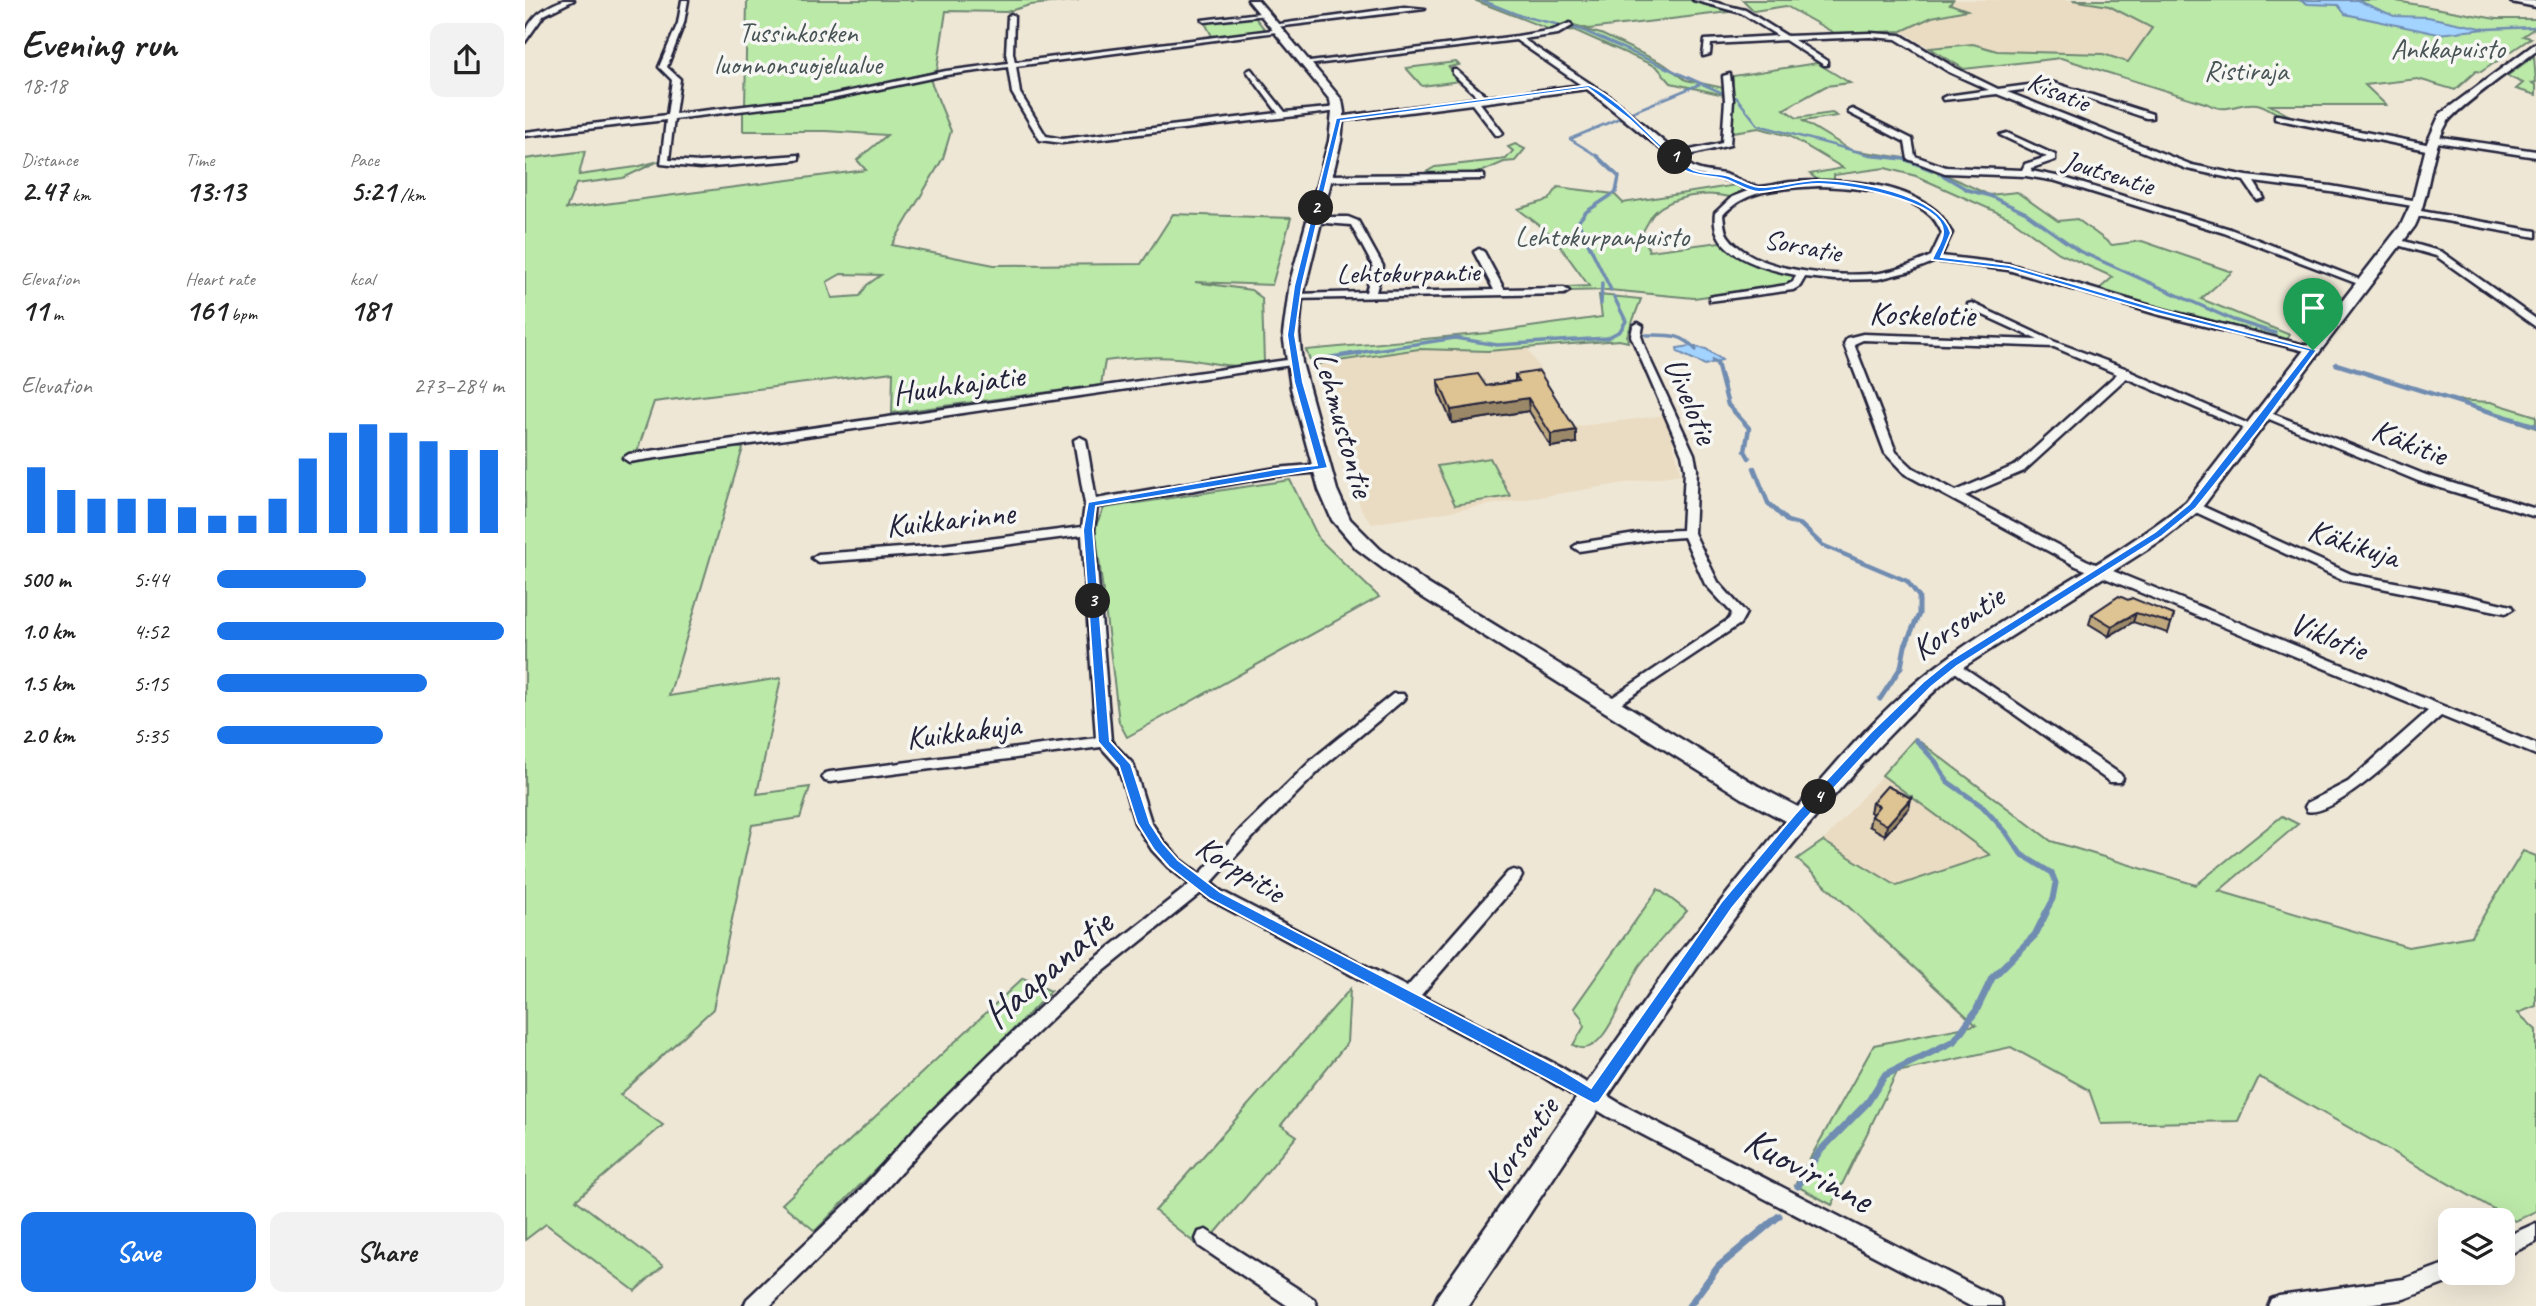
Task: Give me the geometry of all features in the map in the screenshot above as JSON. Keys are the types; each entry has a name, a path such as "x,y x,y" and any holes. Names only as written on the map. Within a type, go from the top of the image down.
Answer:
{"main road":[{"path":"2515,0 2536,4"},
{"path":"1269,18 1336,100 1338,114"},
{"name":"Korsontie","path":"1449,1306 1727,905 1800,818 1927,684 1953,664 2158,534 2193,506 2397,242 2417,209 2432,143 2444,117 2534,49"},
{"name":"Lehmustontie","path":"1338,114 1296,297 1291,335 1294,362 1334,507 1346,527 1376,557 1609,706 1750,792 1800,818"}],"street":[{"path":"525,40 526,29 545,8 571,0"},
{"path":"685,0 681,23 663,66 676,79 664,162 700,165 796,158"},
{"path":"1696,0 1743,11 1824,64"},
{"path":"1205,20 1373,16 1422,9 1419,7 1351,16"},
{"path":"1011,16 1013,28 1009,58 1012,63 1010,74 1013,89 1043,138 1050,140 1283,115 1338,114 1475,102 1589,86"},
{"path":"525,134 822,99 946,73 1133,49 1269,18"},
{"path":"1306,63 1517,38 1555,32 1570,25"},
{"name":"Kisatie","path":"1706,54 1708,41 1870,35 1898,37 1952,70 1997,91 2164,158 2213,173 2326,188 2536,234"},
{"path":"1517,38 1631,117 1685,168 1693,172 1725,177 1758,190"},
{"path":"1251,71 1283,115"},
{"path":"1456,72 1485,100"},
{"path":"1675,156 1726,145 1729,100 1727,76"},
{"path":"1946,98 2057,84 2149,116"},
{"path":"1475,102 1499,133"},
{"name":"Joutsentie","path":"1852,111 1909,141 1911,157 1938,167 2025,173 2058,179 2206,225 2364,283"},
{"path":"2278,117 2432,143 2536,154"},
{"path":"2004,135 2051,155 2052,158 2028,166 2025,173"},
{"path":"1324,178 1481,177"},
{"path":"2247,179 2260,198"},
{"name":"Sorsatie","path":"1821,182 1887,191 1936,215 1945,226 1947,233 1941,252 1935,258 1915,268 1876,277 1801,274 1751,259 1720,237 1718,215 1738,197 1793,183 1821,182"},
{"path":"1313,219 1348,220 1355,223 1378,267 1370,296"},
{"path":"2397,242 2439,254 2536,324"},
{"path":"1479,252 1500,292"},
{"name":"Sorsatie","path":"1935,258 2009,267 2160,312 2313,350"},
{"path":"1714,299 1789,288 1797,284 1801,274"},
{"name":"Lehtokurpantie","path":"1296,297 1564,290"},
{"path":"1972,306 2056,344"},
{"name":"Uivelotie","path":"1609,706 1735,621 1739,613 1711,584 1688,533 1691,469 1688,454 1642,354 1636,336 1638,326"},
{"name":"Koskelotie","path":"2101,571 1909,471 1891,453 1872,398 1850,350 1851,340 1863,337 2056,344 2260,422"},
{"name":"Huuhkajatie","path":"629,458 1294,362"},
{"path":"1955,496 2020,468 2126,372"},
{"name":"Käkitie","path":"2260,422 2422,478 2536,513"},
{"path":"1080,440 1091,504 1088,530 1104,742"},
{"path":"1091,504 1276,472 1323,468"},
{"name":"Käkikuja","path":"2193,506 2347,577 2506,609"},
{"name":"Kuikkarinne","path":"818,558 942,549 1088,530"},
{"path":"1579,547 1655,535 1688,533"},
{"name":"Viklotie","path":"2101,571 2536,750"},
{"path":"1953,664 2115,778"},
{"name":"Haapanatie","path":"755,1306 862,1202 928,1128 998,1058 1083,978 1201,884 1248,832 1320,761 1398,697"},
{"path":"2313,807 2353,786 2439,710"},
{"name":"Kuikkakuja","path":"830,777 1104,742"},
{"name":"Korppitie","path":"1104,742 1125,764 1143,823 1158,846 1174,863 1215,895 1410,996 1594,1097"},
{"path":"1410,996 1514,876"},
{"name":"Kuovirinne","path":"1594,1097 1614,1110 1991,1306"},
{"path":"2515,1242 2536,1232"},
{"path":"1206,1240 1307,1306"},
{"path":"2279,1306 2313,1304 2405,1289 2438,1277"}],"shaded area":[{"path":"1953,0 2072,0 2109,6 2152,28 2118,76 2061,58 1964,69 1902,31 1932,17 1965,10 1949,3"},
{"path":"1527,347 1572,427 1666,415 1681,474 1372,524 1361,509 1312,365 1419,349 1488,351"},
{"path":"1882,775 1990,855 1897,886 1823,841"}],"green space":[{"name":"Tussinkosken luonnonsuojelualue","path":"747,0 1079,0 1030,5 1006,12 946,11 937,71 823,97 745,107"},
{"path":"1474,0 1691,0 1737,11 1589,29 1570,24 1553,31"},
{"path":"1743,0 1953,0 1950,4 1967,10 1932,17 1902,31 1836,34 1786,6 1754,11"},
{"path":"2072,0 2391,0 2496,19 2536,19 2536,27 2523,36 2531,38 2481,72 2476,71 2455,90 2418,79 2365,85 2386,105 2270,105 2288,115 2257,104 2215,107 2061,58 1964,69 1930,48 1973,44 1997,51 2103,54 2128,62 2152,28 2109,6"},
{"path":"1254,16 1266,31 1213,38 1204,21"},
{"path":"1571,26 1601,34 1664,64 1686,80 1724,88 1724,95 1671,83 1657,67 1574,30 1558,32"},
{"path":"2534,56 2536,82 2532,83 2536,85 2536,95 2516,89 2523,83 2507,76"},
{"path":"1456,62 1459,65 1449,67 1460,81 1422,86 1406,68"},
{"path":"1817,63 1850,83 1826,86 1784,109 1797,118 1832,113 1837,116 1803,121 1851,150 1905,158 1946,173 1944,174 1989,195 2017,192 2058,221 2077,219 2112,245 2142,241 2232,272 2201,299 2290,335 2286,340 2098,290 2113,277 2059,253 2010,218 1916,176 1885,168 1834,175 1834,181 1818,180 1810,174 1843,168 1789,136 1759,128 1732,132 1733,76"},
{"path":"929,77 951,131 943,158 892,245 994,265 1141,264 1173,214 1291,218 1272,285 1195,282 1251,290 1262,298 1264,362 1231,366 1164,357 1105,361 1101,385 892,413 893,372 654,402 635,458 729,447 743,448 669,696 781,678 757,794 810,787 800,818 752,825 713,1009 620,1095 663,1125 576,1200 663,1266 635,1291 546,1224 525,1240 525,159 585,151 579,175 659,161 623,178 576,184 566,209 866,170 857,160 887,135 826,131 743,131 743,110 827,100","holes":["841,274 881,275 867,285 860,296 832,298 827,282"]},
{"path":"1515,144 1525,149 1515,161 1504,162 1474,175 1421,175 1435,167 1506,159 1513,151 1508,147"},
{"name":"Lehtokurpanpuisto","path":"1736,185 1741,187 1742,191 1729,197 1690,196 1662,207 1653,214 1643,231 1649,251 1720,242 1743,258 1797,275 1786,285 1694,298 1609,290 1569,291 1568,287 1589,286 1552,235 1518,209 1549,200 1558,187 1614,194 1623,203"},
{"path":"1599,295 1641,299 1627,336 1628,342 1619,340 1488,351 1419,349 1312,365 1306,350 1488,333 1602,317"},
{"path":"2454,400 2491,402 2536,416 2536,428"},
{"path":"1490,458 1510,496 1455,505 1437,466"},
{"path":"1290,480 1319,539 1379,597 1127,737 1119,722 1095,527 1104,508"},
{"path":"1915,738 2051,841 2196,885 2282,816 2298,824 2219,891 2408,947 2471,936 2523,851 2536,856 2536,1006 2518,1013 2536,1030 2536,1211 2515,1221 2515,1208 2492,1208 2259,1077 2238,1121 2101,1124 2089,1090 2011,1047 1897,1072 1832,1205 1795,1185 1874,1045 1976,1025 1797,859 1823,841 1897,886 1990,855 1882,775"},
{"path":"1658,889 1687,911 1640,965 1613,1019 1595,1044 1584,1048 1573,1045 1584,1027 1582,1018 1574,1008"},
{"path":"1023,978 1051,991 815,1231 782,1204"},
{"path":"1350,989 1347,1043 1281,1125 1297,1136 1202,1249 1155,1211"}],"water":[{"path":"2299,0 2357,0 2394,16 2428,17 2486,29 2438,34 2345,14 2338,5 2308,4"},
{"path":"1691,346 1706,349 1722,360 1705,365 1678,352 1677,348"}],"building":[{"path":"1539,371 1576,430 1551,434 1528,398 1451,410 1438,380 1478,374 1486,386 1519,381 1515,375"},
{"path":"2119,596 2128,600 2132,598 2174,615 2171,623 2136,613 2112,626 2092,614"},
{"path":"1887,786 1911,798 1887,825 1871,816 1879,806 1872,803"}],"waterway":[{"path":"1481,0 1521,16 1582,30 1727,95"},
{"path":"2486,29 2536,27"},
{"path":"1632,112 1700,84"},
{"path":"1736,97 1758,125 1870,155 1891,157"},
{"path":"1599,157 1570,139 1622,117"},
{"path":"1597,156 1619,177 1616,192 1586,212 1578,222 1611,290"},
{"path":"1876,156 1904,159 1932,170"},
{"path":"1939,173 1968,190 1990,196 2026,213 2079,251 2233,320 2275,333"},
{"path":"1601,304 1602,283"},
{"path":"1350,354 1455,338 1497,345 1607,338 1620,331 1626,321 1614,297"},
{"path":"1646,335 1680,338 1696,350"},
{"path":"1315,360 1361,353"},
{"path":"1713,361 1717,363 1728,405 1749,428 1745,451 1749,458"},
{"path":"2336,364 2536,426"},
{"path":"1754,468 1768,503 1787,521 1801,525 1822,545 1907,581 1919,597 1919,614 1905,646 1901,667 1880,699"},
{"path":"1916,740 1936,762 1948,782 1982,806 2006,832 2021,854 2052,873 2056,883 2053,899 2045,914"},
{"path":"1798,1186 1819,1152 1868,1102 1885,1075 1954,1041 1976,1011 1992,978 2035,935 2046,913"},
{"path":"1689,1306 1718,1267 1779,1216"}],"route":[{"path":"1589,86 1631,117 1675,156 1678,162 1693,172 1725,177 1758,190 1793,183 1821,182 1887,191 1921,205 1936,215 1945,226 1947,233 1941,252 1935,258 2009,267 2160,312 2313,350 2218,476 2193,506 2175,522 1953,664 1927,684 1876,735 1800,818 1727,905 1594,1097 1552,1072 1215,895 1174,863 1158,846 1143,823 1125,764 1104,742 1088,530 1091,504 1276,472 1323,468 1291,351 1291,324 1338,120 1589,86"}],"park label":[{"name":"Ankkapuisto","path":"2448,48"},
{"name":"Ristiraja","path":"2246,70"}]}
